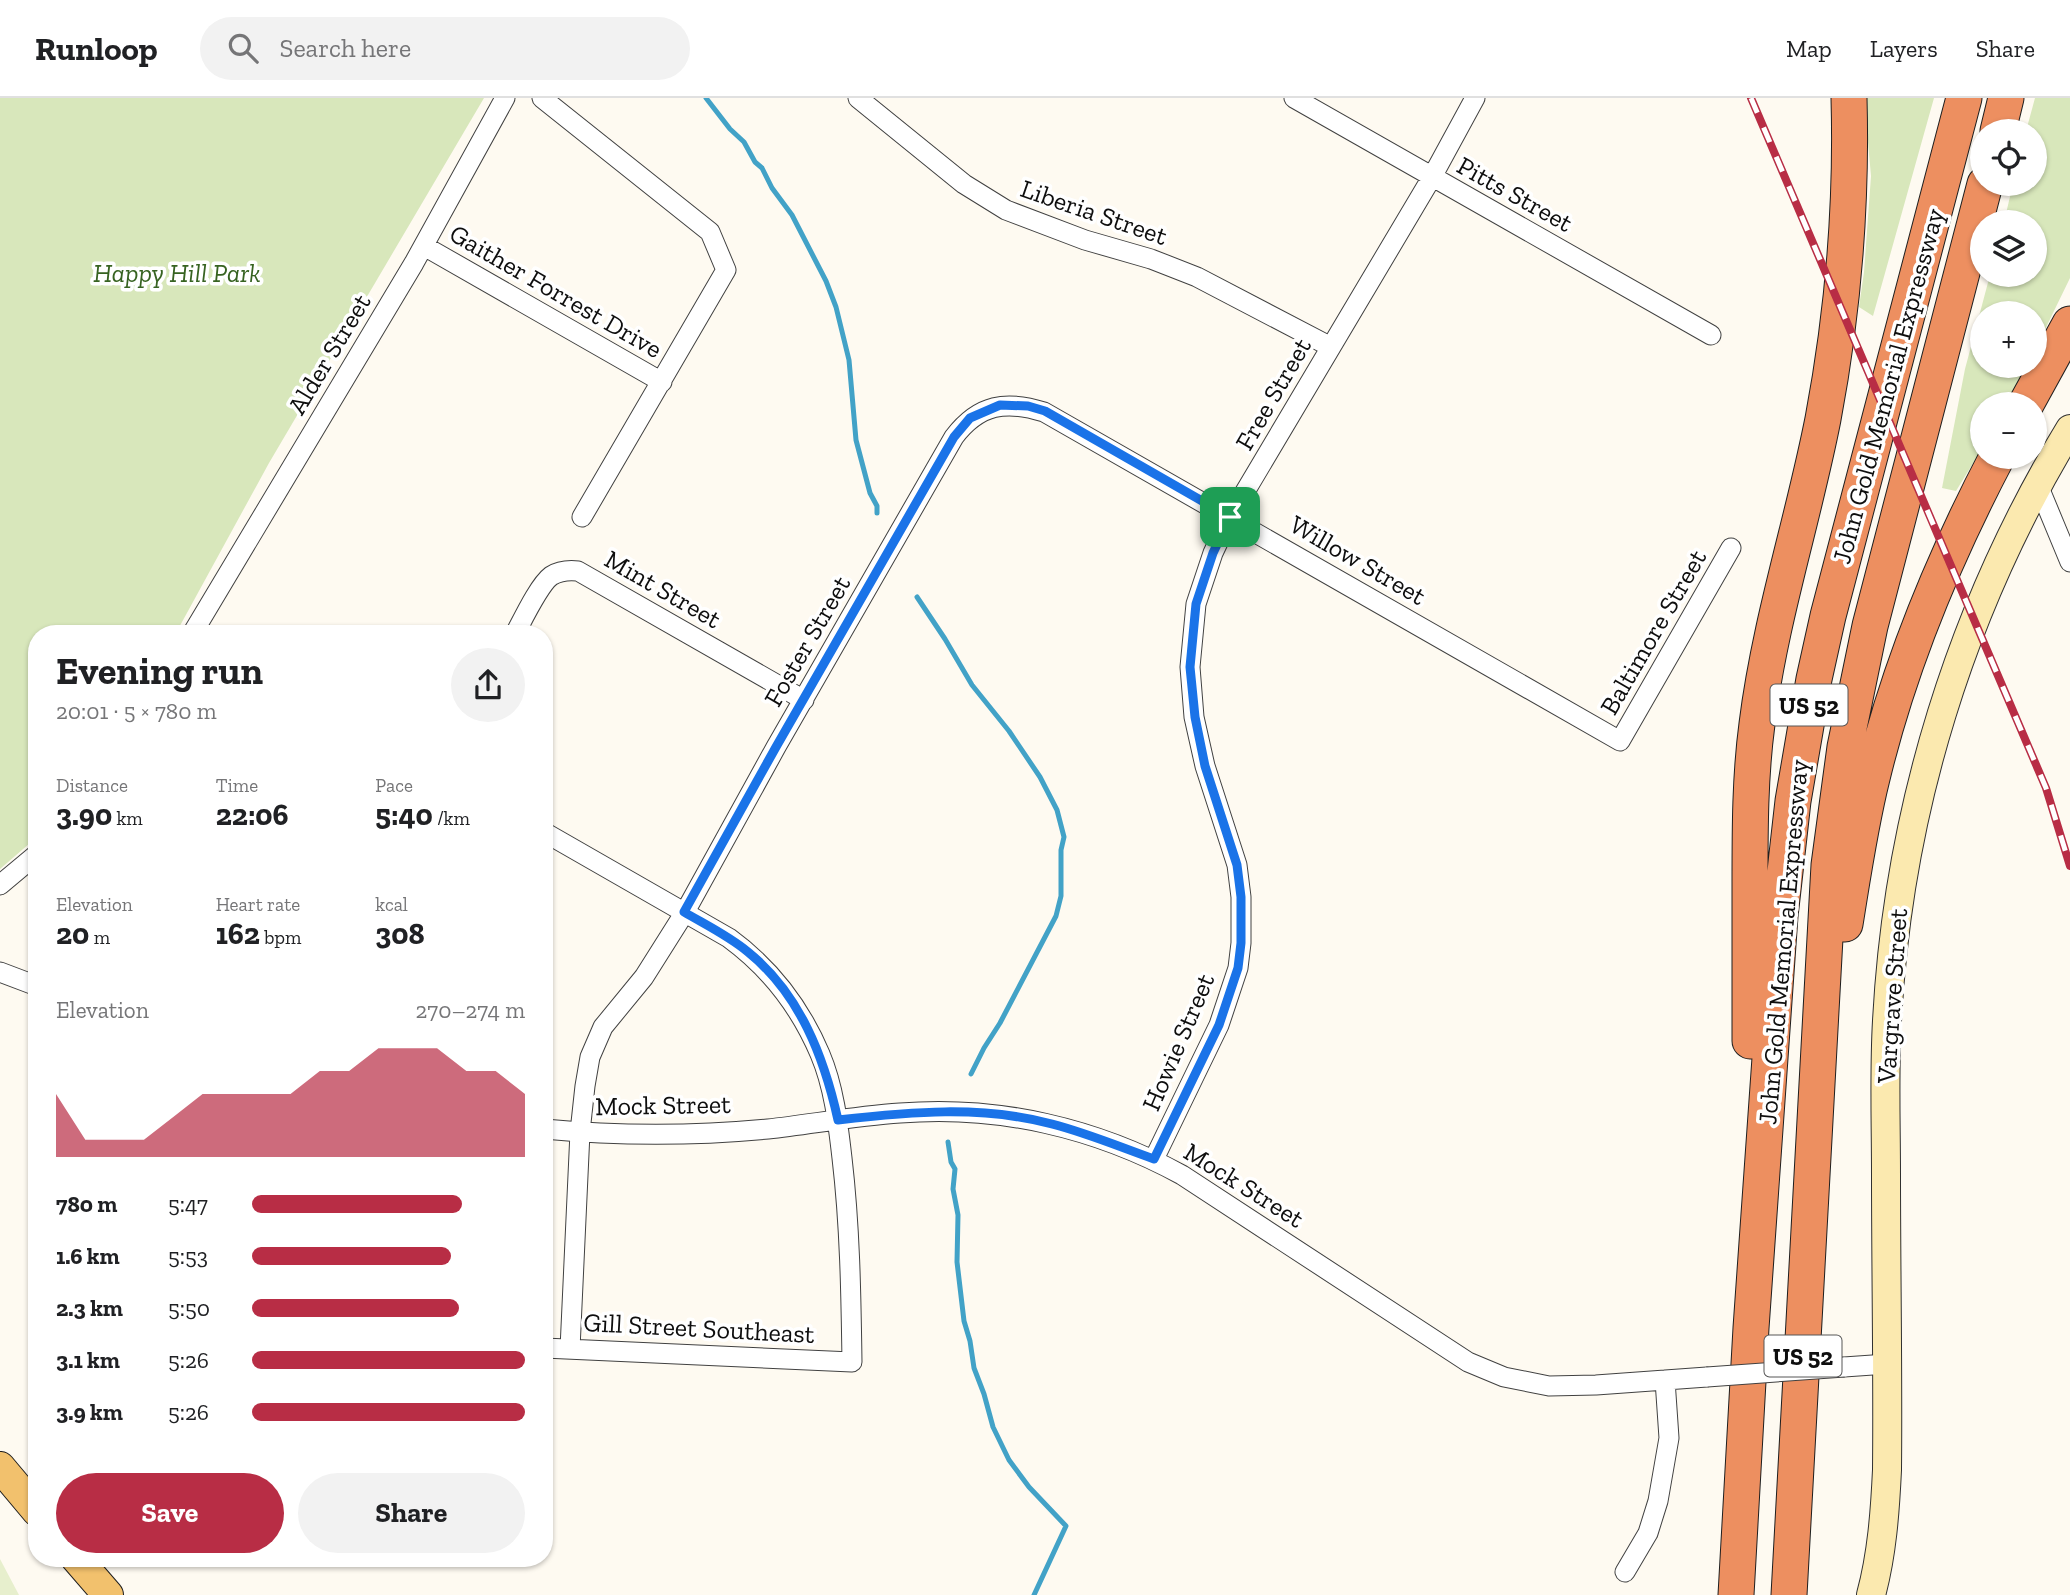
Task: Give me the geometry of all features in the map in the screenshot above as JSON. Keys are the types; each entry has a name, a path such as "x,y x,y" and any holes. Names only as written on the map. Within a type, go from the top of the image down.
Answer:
{"highway":[{"path":"1751,1328 1752,771 1766,669 1809,485 1833,362 1850,196 1849,98"},
{"name":"John Gold Memorial Expressway","path":"1736,1595 1751,1328 1782,902 1793,801 1817,666 1845,547 1964,98"},
{"path":"2000,119 2006,98"},
{"name":"John Gold Memorial Expressway","path":"1789,1595 1826,892 1836,807 1845,747 1870,626 1982,196"},
{"path":"2033,392 2070,324"},
{"path":"1816,1118 1852,880 1872,777 1903,673 1930,600 1991,469"}],"main road":[{"path":"0,1467 28,1500"},
{"path":"84,1567 108,1595"}],"street":[{"name":"Alder Street","path":"199,625 424,246 505,98"},
{"path":"542,98 710,232 726,270 582,517"},
{"name":"Liberia Street","path":"858,98 964,184 1006,211 1197,277 1331,347"},
{"name":"Pitts Street","path":"1294,98 1711,335"},
{"name":"Free Street","path":"1241,943 1241,897 1237,865 1205,766 1195,717 1190,667 1196,604 1213,553 1230,517 1432,177 1475,98"},
{"name":"Gaither Forrest Drive","path":"424,246 662,382"},
{"name":"Willow Street","path":"990,409 1012,405 1045,411 1620,741"},
{"name":"Foster Street","path":"570,1349 584,1086 590,1057 603,1027 644,977 684,912 954,437 970,418 990,409"},
{"name":"Vargrave Street","path":"1871,1595 1886,1508 1886,1021 1903,871 1926,768 1956,667 1995,573 2038,485 2070,429"},
{"path":"2038,485 2070,562"},
{"name":"Baltimore Street","path":"1620,741 1731,548"},
{"name":"Mint Street","path":"520,625 542,586 551,576 565,570 578,571 804,700"},
{"path":"553,837 729,938 750,953 791,999 807,1026 821,1056 838,1120"},
{"path":"0,885 28,862"},
{"name":"Howie Street","path":"1154,1159 1219,1025 1238,968 1241,943"},
{"path":"0,972 28,983"},
{"name":"Mock Street","path":"553,1130 693,1133 767,1129 900,1113 945,1111 1004,1115 1051,1124 1154,1159 1468,1362 1515,1380 1549,1386 1584,1385 1887,1364"},
{"name":"Gill Street Southeast","path":"553,1348 852,1362 851,1252 838,1120"},
{"path":"1625,1572 1648,1533 1658,1501 1669,1438 1665,1380"}],"green space":[{"name":"Happy Hill Park","path":"0,98 484,98 269,463 180,625 28,625 28,845 0,869"},
{"path":"1864,98 1934,98 1873,316 1859,307 1871,176"},
{"path":"2035,98 2070,98 2070,278 2047,325 2047,301 1983,301 1987,287 2047,287 2047,210 2007,210 2010,196 2047,196 2047,119 2029,119"},
{"path":"1970,350 1970,378 2022,378 2014,392 1970,392 1970,468 1956,491 1942,488"},
{"path":"0,1559 19,1595 0,1595"}],"waterway":[{"path":"706,98 744,142 755,162 762,168 772,188 792,215 826,281 836,307 849,360 856,440 877,513"},
{"path":"917,597 972,685 1009,731 1040,777 1057,810 1064,837 1061,850 1061,896 1056,916 971,1074"},
{"path":"948,1142 951,1162 955,1169 953,1189 958,1215 957,1262 964,1321 974,1368 993,1427 1009,1460 1029,1487 1066,1526 1034,1595"}],"railway":[{"path":"1751,98 2046,788 2070,866"}],"route":[{"path":"1000,405 1028,406 1045,411 1230,517 1213,553 1196,604 1190,667 1195,717 1205,766 1237,865 1241,897 1241,943 1238,968 1219,1025 1154,1159 1051,1124 1004,1115 945,1111 838,1120 821,1056 791,999 750,953 684,912 954,437 970,418 980,412 1000,405"}]}
